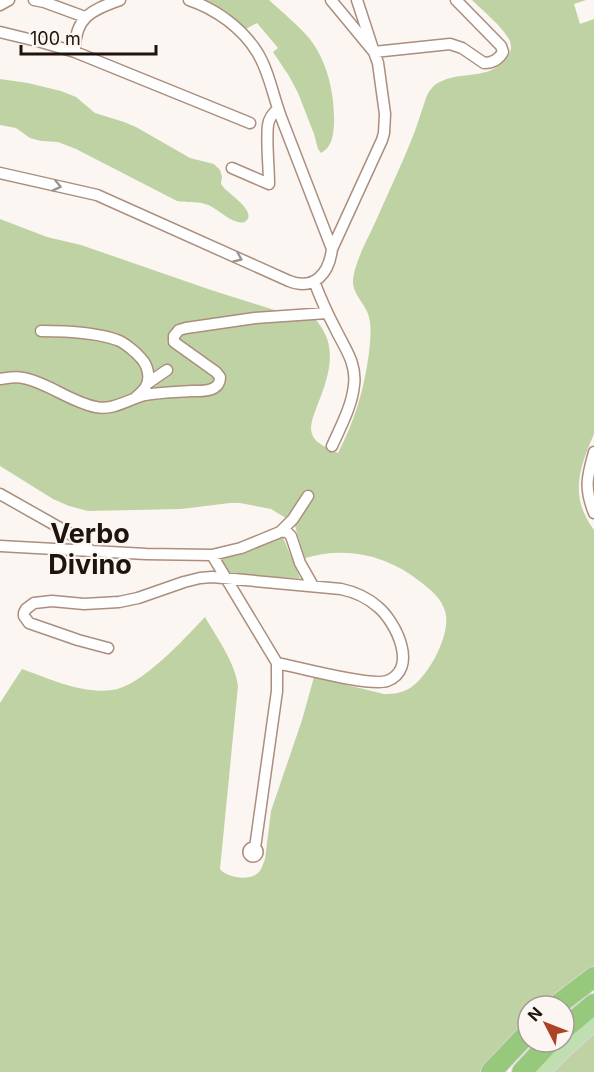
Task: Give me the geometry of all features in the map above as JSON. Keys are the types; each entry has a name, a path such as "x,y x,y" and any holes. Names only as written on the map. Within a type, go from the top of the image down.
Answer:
{"highway":[{"path":"572,994 594,977"},
{"path":"576,1019 594,1004"},
{"path":"491,1072 516,1046"},
{"path":"522,1072 539,1054"}],"main road":[{"path":"541,1072 594,1022"}],"street":[{"path":"0,5 9,0"},
{"path":"34,0 85,17"},
{"path":"75,52 77,32 85,17 120,0"},
{"path":"189,0 220,15 247,39 257,52 332,249"},
{"path":"331,0 374,52"},
{"path":"0,173 97,195 289,281 299,285 309,284 326,271 332,249 384,133 385,114 378,63 357,0"},
{"path":"374,52 450,44 462,48 484,63 495,60 503,52 501,46 456,0"},
{"path":"0,32 75,52 250,123"},
{"path":"232,168 269,184 268,126 274,111 278,109"},
{"path":"314,281 327,313 350,356 355,376 349,407 332,446"},
{"path":"0,380 15,377 28,379 70,399 95,407 108,407 147,395 205,391 215,388 220,378 218,374 173,341 176,333 186,328 255,318 327,313"},
{"path":"41,331 60,331 116,339 124,343 145,364 148,383"},
{"path":"133,398 148,383 167,370"},
{"path":"594,452 587,484 594,513"},
{"path":"0,494 69,533 90,550"},
{"path":"280,532 293,519 308,496"},
{"path":"0,546 146,554 212,555 241,548 286,531 291,536 304,573 313,586"},
{"path":"212,555 277,663 277,691 255,848"},
{"path":"108,648 29,623 24,613 34,603 119,602 200,578 212,577 313,586 350,591 366,597 381,608 400,640 404,656 401,668 392,678 379,683 277,663"}],"green space":[{"path":"201,0 269,0 309,38 326,68 333,102 333,133 325,151 321,153 318,149 298,93 273,52 278,48 257,23 246,29"},
{"path":"472,0 586,0 574,4 580,24 594,19 594,434 581,471 579,494 586,518 594,530 594,972 564,994 516,994 516,1031 480,1072 0,1072 0,703 22,669 66,685 89,690 101,691 124,687 162,660 205,617 229,659 238,686 220,869 228,875 244,878 259,871 265,859 271,811 314,677 384,694 404,691 417,682 431,664 442,642 446,620 443,606 436,595 409,573 395,566 352,553 321,554 305,558 294,523 271,509 230,503 181,509 88,511 53,499 0,466 0,219 47,237 81,245 211,290 284,313 314,318 327,339 330,361 312,420 311,431 319,443 338,453 358,404 370,344 369,317 353,285 354,272 407,150 430,90 450,78 491,70 499,66 509,55 510,41"},
{"path":"0,79 61,91 76,97 95,113 136,127 190,158 214,164 220,170 221,184 248,212 247,220 242,223 233,220 205,204 177,201 76,149 58,142 30,138 16,128 0,125"},
{"path":"282,535 300,578 229,576 221,559"},
{"path":"594,1030 594,1072 545,1072 566,1054 576,1054 576,1045"}],"district":[{"name":"Verbo Divino","path":"90,550"}]}
